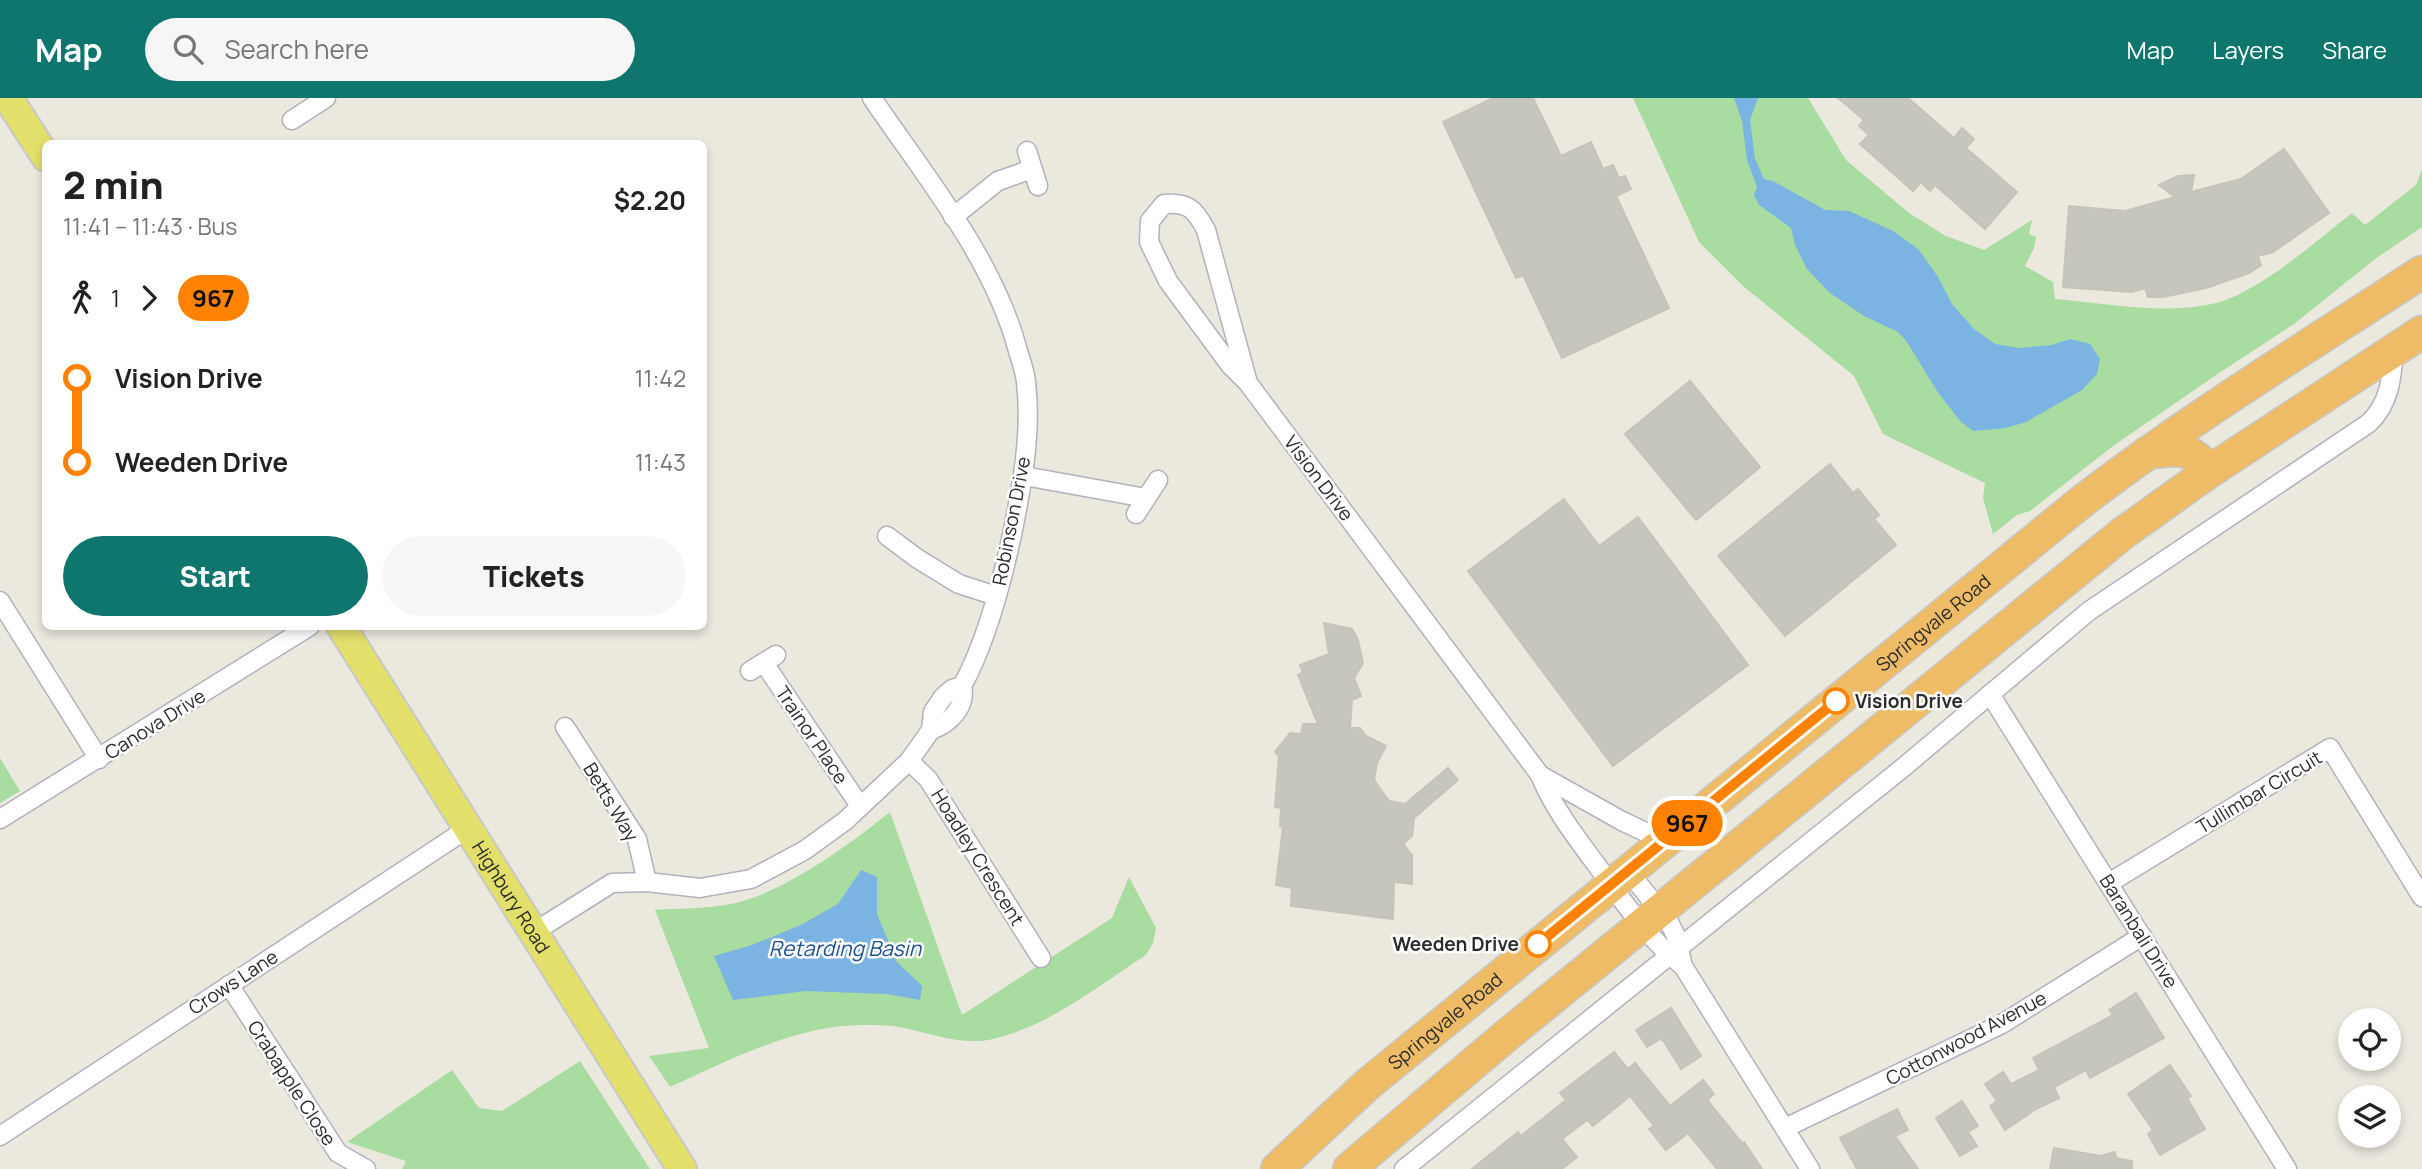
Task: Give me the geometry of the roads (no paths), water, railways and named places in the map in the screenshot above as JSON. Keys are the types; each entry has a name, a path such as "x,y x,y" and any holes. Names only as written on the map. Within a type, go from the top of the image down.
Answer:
{"highway":[{"name":"Springvale Road","path":"1277,1169 1368,1084 2045,531 2147,453 2234,393 2422,272"},
{"path":"1349,1169 1434,1095 2122,534 2210,471 2422,332"},
{"path":"2147,453 2188,450 2210,471"}],"main road":[{"path":"8,98 42,151"},
{"name":"Highbury Road","path":"343,630 682,1169"}],"street":[{"path":"292,120 326,98"},
{"name":"Robinson Drive","path":"534,932 612,883 647,882 700,888 751,879 805,850 845,821 909,761 931,730 943,726 961,704 964,694 962,686 971,671 1004,573 1024,476 1026,380 996,287 953,217 872,98"},
{"path":"953,217 998,181 1032,168"},
{"name":"Vision Drive","path":"1248,383 1206,230 1198,213 1180,203 1164,204 1150,221 1149,242 1168,281 1230,365 1248,383 1540,775 1548,794 1619,877"},
{"path":"1404,1169 1677,957 2099,603 2369,423 2380,409 2391,385 2394,350"},
{"path":"1024,476 1146,498"},
{"path":"1136,514 1158,480"},
{"path":"887,536 959,584 996,596"},
{"path":"0,601 99,759"},
{"name":"Canova Drive","path":"0,819 304,630"},
{"name":"Trainor Place","path":"763,663 859,806"},
{"name":"Baranbali Drive","path":"1990,694 2287,1169"},
{"name":"Betts Way","path":"565,727 637,839 647,882"},
{"name":"Tullimbar Circuit","path":"2109,883 2330,748 2422,897"},
{"name":"Hoadley Crescent","path":"909,761 928,779 1041,958"},
{"name":"Vision Drive","path":"1540,775 1664,841"},
{"name":"Crows Lane","path":"0,1136 467,829"},
{"path":"1619,877 1677,957 1810,1169"},
{"name":"Cottonwood Avenue","path":"1785,1128 2002,1024 2142,936"},
{"name":"Crabapple Close","path":"229,985 338,1153 366,1169"}],"water":[{"path":"1734,98 1758,98 1750,120 1755,159 1764,179 1773,181 1825,210 1849,211 1895,232 1919,250 1938,277 1952,304 1974,329 1995,344 2019,348 2052,345 2070,339 2090,344 2100,359 2097,374 2082,390 2026,422 2006,428 1973,431 1960,421 1937,391 1898,332 1864,316 1830,293 1807,269 1795,245 1791,228 1759,205 1754,195 1757,187 1747,160 1742,121"},
{"name":"Retarding Basin","path":"861,870 877,877 877,914 897,962 922,986 920,1000 887,994 806,991 733,1000 714,956 752,945 801,925 838,904"}],"place":[{"name":"Vision Drive","path":"1836,701"},
{"name":"Weeden Drive","path":"1538,944"}]}
